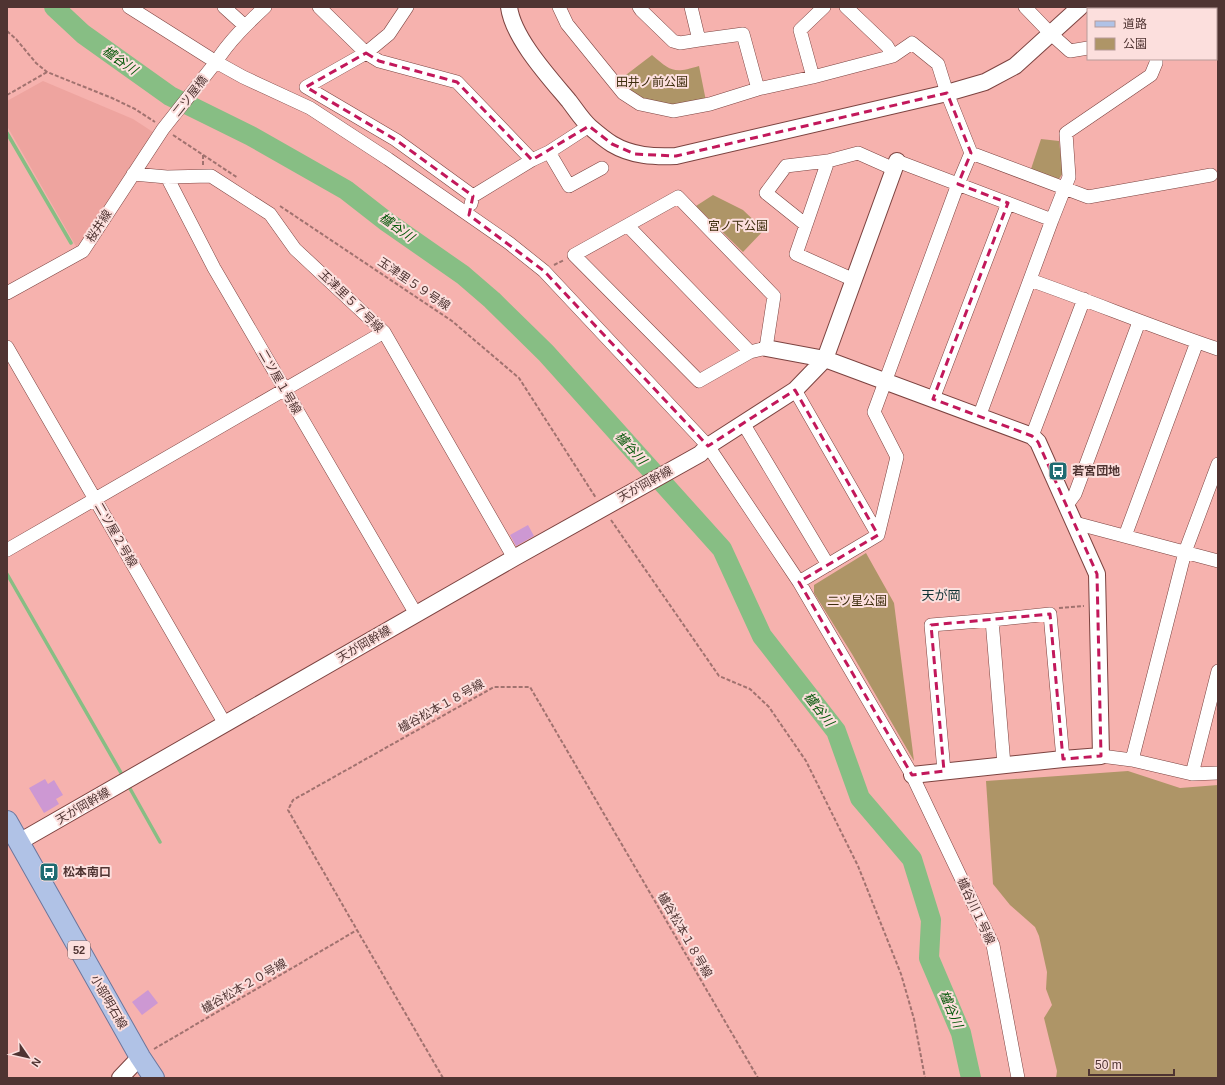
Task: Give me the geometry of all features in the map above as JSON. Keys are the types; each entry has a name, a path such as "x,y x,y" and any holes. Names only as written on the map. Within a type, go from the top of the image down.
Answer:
{"main road":[{"name":"小部明石線","path":"7,821 140,1057 154,1078"}],"street":[{"name":"櫨谷川１号線","path":"129,7 213,66 243,76 310,108 388,159 509,244 544,271 704,450 799,582 912,775 993,945 1018,1078"},
{"path":"224,7 245,26"},
{"name":"二ツ屋橋","path":"164,129 213,66 221,53 264,7"},
{"path":"319,7 366,53 380,61 457,82 532,160"},
{"path":"407,7 389,34 366,53 306,87 396,140 473,196"},
{"path":"509,7 510,15 519,35 537,62 589,126 612,144 635,154 652,157 676,156 947,93 985,82 1015,66 1080,7"},
{"path":"559,7 567,24 624,93 640,104 673,111 710,104 758,89 813,77 893,56 912,43 938,64 947,93 971,153 958,184 874,412 897,457 878,535 799,582"},
{"path":"639,7 673,41 680,43 743,34 758,89"},
{"path":"691,7 699,40"},
{"path":"813,77 800,30 824,7"},
{"path":"846,7 887,46 893,56"},
{"path":"1025,7 1070,51 1087,48"},
{"path":"979,417 1052,220 1066,188 1069,177 1066,133 1151,75 1156,60"},
{"path":"469,215 473,196 532,160 549,152 589,126"},
{"name":"桜井線","path":"7,293 83,251 164,129"},
{"path":"549,152 569,186 602,168"},
{"path":"806,225 766,192 786,166 828,161 858,153 958,184 1052,220"},
{"path":"971,153 1088,197 1211,174"},
{"path":"828,161 796,254 854,280"},
{"path":"825,359 896,165"},
{"path":"133,174 167,178"},
{"name":"玉津里５７号線","path":"167,178 211,176 270,214 296,249 384,332 514,558"},
{"name":"二ツ屋１号線","path":"167,178 214,268 416,614"},
{"path":"766,348 774,296 678,197 574,255 699,381 750,352 766,348 825,359 1032,436 1038,442 1097,574 1101,756"},
{"path":"933,399 1008,203"},
{"path":"628,226 750,352"},
{"path":"1030,280 1084,299 1139,322 1218,349"},
{"path":"1032,436 1084,299"},
{"path":"1067,505 1075,494 1139,322"},
{"path":"7,550 384,332"},
{"path":"1125,536 1197,342"},
{"name":"二ツ屋２号線","path":"7,346 225,724"},
{"name":"天が岡幹線","path":"19,842 704,450 795,390 825,359"},
{"path":"795,390 878,535"},
{"path":"743,424 828,565"},
{"path":"1132,760 1185,552 1218,464"},
{"path":"1075,523 1218,561"},
{"path":"944,771 931,625 1050,614 1063,759"},
{"path":"992,620 1004,765"},
{"path":"1192,774 1218,671"},
{"path":"912,775 1101,756 1132,760 1192,774 1218,773"},
{"path":"120,1078 140,1057"}],"path":[{"path":"7,31 16,39 36,63 47,72 112,98 135,109 239,178"},
{"path":"7,95 47,72"},
{"name":"玉津里５９号線","path":"276,203 452,321 519,378 719,676 750,688 769,707 806,761 858,866 901,974 914,1019 925,1078"},
{"path":"544,271 574,255"},
{"path":"1050,614 1060,607 1098,606"},
{"name":"櫨谷松本１８号線","path":"444,1078 356,930 288,810 293,800 494,687 530,686 758,1078"},
{"name":"櫨谷松本２０号線","path":"140,1057 356,930"}],"highlighted area":[{"path":"366,53 379,61 457,82 532,160 589,126 612,144 635,154 676,156 947,93 971,153 958,184 1008,203 933,399 1032,436 1038,442 1097,574 1101,756 1063,759 1050,614 931,625 944,771 912,775 799,582 878,535 795,390 708,446 544,271 469,215 473,196 396,140 306,87"}],"shaded area":[{"path":"43,81 133,119 156,134 77,248 7,126 7,101"}],"green space":[{"name":"田井ノ前公園","path":"652,55 668,68 673,70 683,70 699,66 706,101 675,108 637,97 618,81"},
{"path":"1041,139 1059,141 1063,173 1059,179 1031,169"},
{"name":"宮ノ下公園","path":"713,195 743,210 764,230 743,252 696,206"},
{"name":"二ツ星公園","path":"866,553 894,603 914,761 852,654 814,593 814,585"},
{"path":"1128,771 1180,788 1218,785 1218,1078 1056,1078 1057,1071 1044,1018 1052,1005 1046,989 1047,972 1039,936 1035,927 1010,905 993,884 986,781"}],"building":[{"path":"528,525 534,536 516,546 510,535"},
{"path":"45,779 48,784 54,780 63,795 56,799 59,804 44,813 29,788"},
{"path":"148,990 158,1003 142,1015 132,1002"}],"waterway":[{"name":"櫨谷川","path":"54,7 83,34 170,96 251,136 346,190 387,222 463,275 492,300 546,353 722,549 762,636 836,731 860,798 912,859 931,920 929,958 961,1033 971,1078"},
{"path":"7,133 71,243"},
{"path":"7,574 124,778"},
{"path":"128,785 160,842"}],"place":[{"name":"若宮団地","path":"1058,471"},
{"name":"松本南口","path":"49,872"}],"district":[{"name":"天が岡","path":"941,595"}]}
